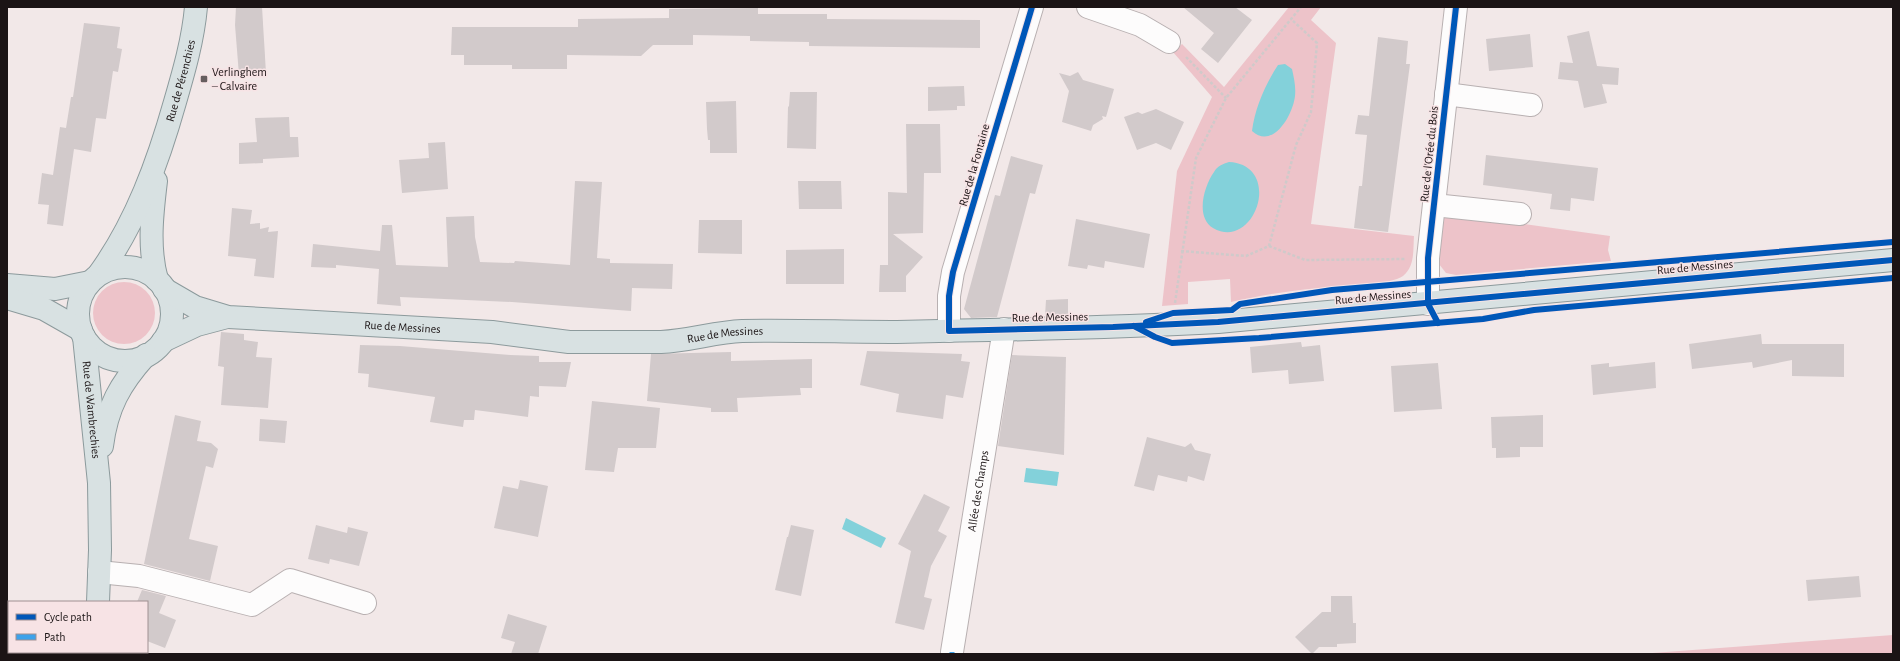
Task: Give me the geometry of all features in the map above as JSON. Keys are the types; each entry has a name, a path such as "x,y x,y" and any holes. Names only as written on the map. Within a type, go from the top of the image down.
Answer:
{"main road":[{"name":"Rue de Pérenchies","path":"95,278 112,257 143,194 160,153 189,53 196,7"},
{"name":"Rue de Pérenchies","path":"160,153 152,216 151,241 153,265 161,285"},
{"name":"Rue de Messines","path":"7,285 55,289 95,278 112,268 126,267 146,272 161,285 195,308 228,317 492,332 569,342 674,341 714,334 740,332 949,331 1120,327 1218,322 1428,304 1893,260"},
{"path":"83,334 78,318 78,305 83,293 95,278"},
{"name":"Rue de Messines","path":"161,285 170,301 171,315 169,328 163,340"},
{"name":"Rue de Messines","path":"7,298 44,309 83,334 92,347 108,357 127,360 146,355 163,340 197,325 228,317"},
{"name":"Rue de Wambrechies","path":"83,334 99,483 100,572 98,601"},
{"name":"Rue de Wambrechies","path":"99,483 103,437 110,409 124,381 146,355"}],"street":[{"name":"Rue de la Fontaine","path":"949,331 949,296 953,272 1032,7"},
{"path":"1088,7 1140,25 1169,42"},
{"name":"Rue de l'Orée du Bois","path":"1428,304 1428,258 1456,7"},
{"name":"Rue de l'Orée du Bois","path":"1446,94 1531,105"},
{"name":"Rue de l'Orée du Bois","path":"1434,205 1520,214"},
{"name":"Allée des Champs","path":"952,652 1004,329"},
{"path":"100,572 139,576 252,605 290,580 365,603"}],"path":[{"path":"1174,305 1196,158 1226,98 1301,7"},
{"path":"1269,246 1296,145 1311,112 1317,43 1291,19"},
{"path":"1169,42 1226,98"},
{"path":"1181,251 1246,256 1269,246 1305,260 1428,258"}],"shaded area":[{"path":"1289,7 1321,7 1311,20 1336,43 1311,224 1414,236 1413,258 1410,268 1403,276 1388,281 1363,285 1286,292 1231,302 1230,279 1188,282 1188,304 1162,306 1177,171 1212,97 1173,52 1182,44 1224,87"},
{"path":"1451,214 1610,236 1608,250 1611,261 1456,275 1446,273 1439,264 1441,220"},
{"path":"124,282 136,285 146,291 152,301 155,313 152,325 146,335 136,341 124,344 112,341 102,335 96,325 93,313 96,301 102,291 112,285"},
{"path":"1893,635 1893,654 1639,654"}],"water":[{"path":"1285,64 1292,69 1295,82 1295,96 1293,104 1281,128 1267,136 1260,136 1252,131 1258,105 1278,65"},
{"path":"1229,162 1246,167 1256,177 1259,191 1257,205 1251,218 1241,228 1228,232 1213,228 1207,223 1204,217 1203,201 1207,185 1215,170 1222,164"},
{"path":"1026,468 1059,472 1057,486 1024,482"},
{"path":"846,518 886,538 881,548 842,529"}],"building":[{"path":"236,7 262,7 266,73 239,75 235,25"},
{"path":"1183,7 1235,7 1252,20 1218,63 1201,49 1214,33"},
{"path":"758,8 758,14 827,14 827,19 980,20 980,48 809,46 809,42 750,41 750,36 693,35 693,45 653,45 641,56 567,55 567,69 512,69 512,65 464,65 464,55 451,55 452,27 578,27 578,19 669,18 669,9"},
{"path":"84,23 120,27 117,48 122,49 118,72 113,71 106,119 96,118 91,152 74,149 63,226 47,224 49,205 38,204 42,173 53,175 60,127 66,128 71,97 73,97"},
{"path":"1589,31 1597,66 1619,68 1618,85 1602,84 1607,103 1584,108 1578,81 1558,79 1560,62 1573,63 1567,36"},
{"path":"1530,34 1533,67 1489,71 1486,39"},
{"path":"1378,37 1408,41 1406,64 1410,64 1388,232 1354,228 1359,186 1362,186 1367,135 1355,134 1358,115 1369,116"},
{"path":"1078,72 1083,80 1114,89 1106,117 1102,116 1103,119 1093,125 1091,131 1062,122 1069,91 1059,73 1070,76"},
{"path":"964,86 965,106 957,106 957,110 928,111 928,87"},
{"path":"790,92 817,92 816,149 787,148"},
{"path":"736,101 737,153 710,153 706,102"},
{"path":"1156,109 1184,122 1171,150 1156,143 1137,150 1124,117 1138,112 1142,114"},
{"path":"289,117 290,137 298,137 299,157 263,159 263,163 239,164 239,143 257,142 255,118"},
{"path":"906,124 940,124 941,173 924,173 923,233 893,234 923,257 906,276 906,292 879,292 880,265 888,265 888,192 907,193"},
{"path":"445,142 448,189 402,193 399,160 429,158 428,143"},
{"path":"1486,155 1598,168 1594,201 1571,198 1570,211 1550,209 1552,194 1483,185"},
{"path":"1011,156 1043,165 1035,194 1030,193 997,317 971,318 964,309 995,195 1000,196"},
{"path":"575,181 602,182 597,258 610,259 610,263 673,264 672,289 632,288 631,311 512,302 400,297 401,306 377,304 379,269 336,265 336,268 311,267 313,244 380,251 382,225 392,225 396,265 448,267 446,217 474,216 475,237 480,262 514,263 515,261 570,265"},
{"path":"798,181 841,181 842,209 799,209"},
{"path":"232,208 252,210 250,224 260,223 260,229 269,227 268,232 278,231 274,278 254,276 256,259 228,256"},
{"path":"1076,219 1150,234 1144,268 1105,261 1104,268 1088,265 1087,269 1068,266"},
{"path":"699,220 742,220 742,254 698,253"},
{"path":"844,249 844,284 786,284 786,250"},
{"path":"1068,299 1068,316 1045,316 1046,300"},
{"path":"221,332 244,334 244,340 258,342 256,357 272,358 268,408 221,405 224,367 218,366"},
{"path":"1761,334 1762,344 1844,344 1844,377 1792,376 1792,360 1753,368 1752,362 1692,369 1689,344"},
{"path":"1301,342 1302,347 1320,345 1324,381 1289,384 1288,370 1252,373 1250,347"},
{"path":"360,345 400,346 539,356 539,362 571,362 566,387 539,386 539,397 530,396 528,417 475,410 474,420 464,420 463,427 430,422 435,397 368,387 369,374 358,373"},
{"path":"867,351 962,354 961,361 970,362 963,398 946,395 943,419 896,412 899,394 860,385"},
{"path":"731,352 731,361 812,359 812,388 800,388 801,395 737,398 738,412 711,412 711,408 647,401 651,354"},
{"path":"1012,355 1066,357 1064,455 998,446"},
{"path":"1655,362 1656,388 1593,395 1591,365 1609,363 1609,367"},
{"path":"1438,363 1442,409 1394,412 1391,366"},
{"path":"592,401 660,408 656,448 618,448 614,472 585,470"},
{"path":"175,415 201,421 197,441 211,443 218,449 213,468 206,466 189,539 218,546 210,581 144,564"},
{"path":"1543,415 1543,447 1520,447 1520,457 1496,458 1496,448 1492,448 1491,417"},
{"path":"260,419 287,421 285,443 259,441"},
{"path":"1147,437 1185,447 1191,443 1195,450 1211,454 1204,481 1188,476 1187,482 1158,475 1154,491 1134,486"},
{"path":"520,480 548,486 538,537 494,528 503,486 518,489"},
{"path":"924,494 950,507 938,531 947,536 931,566 924,597 932,599 924,630 895,623 911,551 898,544"},
{"path":"316,525 347,533 348,527 368,532 359,566 330,559 329,564 308,559"},
{"path":"791,525 814,530 801,596 775,590"},
{"path":"1859,576 1861,597 1808,601 1806,580"},
{"path":"142,590 166,596 159,613 176,620 165,648 148,641 148,601 137,601"},
{"path":"1331,596 1352,596 1353,623 1356,623 1356,643 1337,644 1337,647 1319,647 1312,654 1295,637 1322,612 1331,612"},
{"path":"508,614 547,626 538,654 511,654 515,642 501,638"}],"cycle path":[{"path":"1032,7 953,272 949,296 949,331 1113,327 1218,322 1893,260"},
{"path":"1438,323 1428,304 1428,258 1456,7"},
{"path":"1146,322 1173,313 1232,310 1240,304 1332,290 1893,242"},
{"path":"1134,326 1155,337 1172,343 1259,338 1483,319 1534,310 1893,278"}],"place":[{"name":"Verlinghem – Calvaire","path":"204,79"}]}
